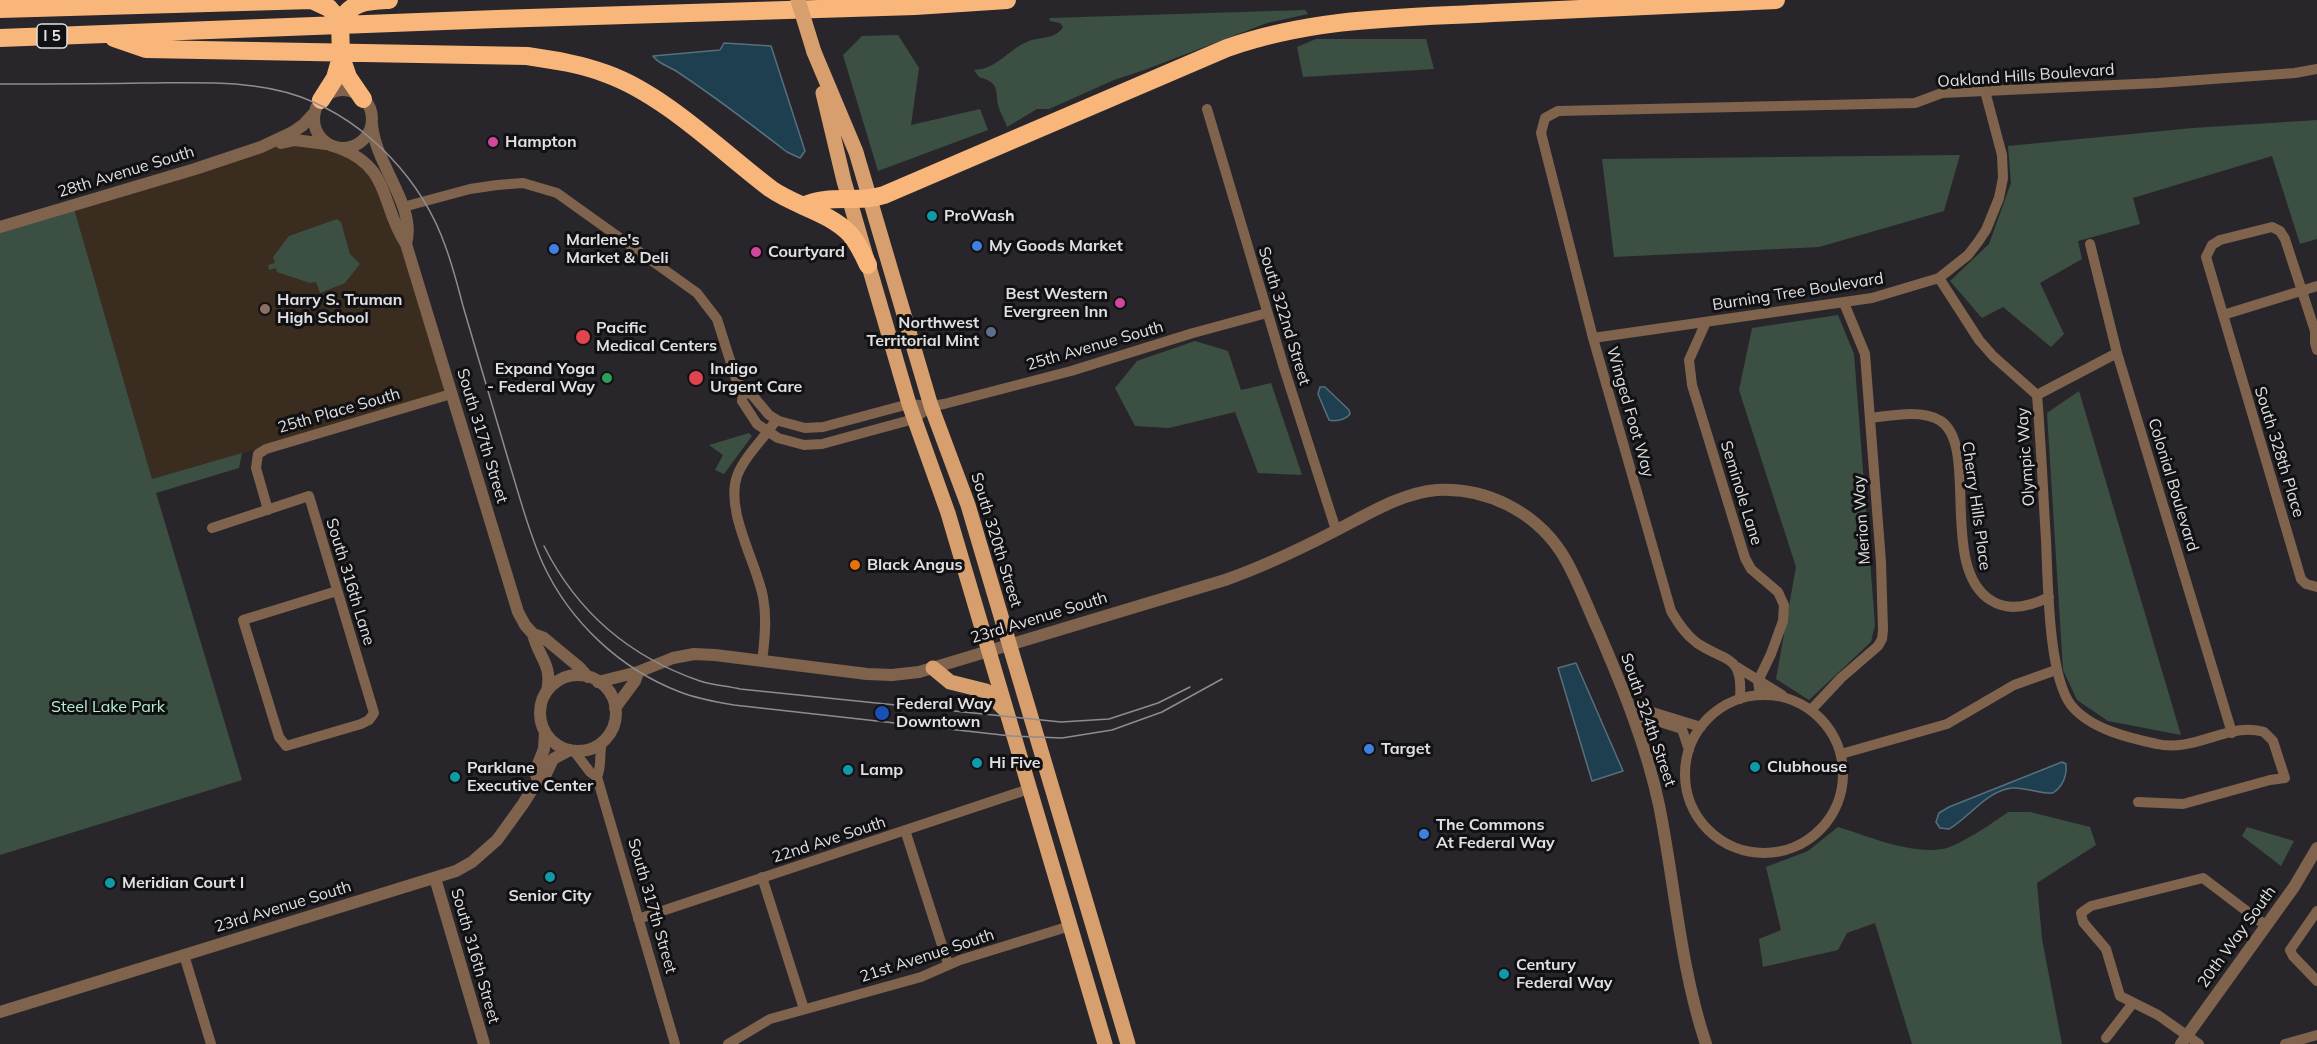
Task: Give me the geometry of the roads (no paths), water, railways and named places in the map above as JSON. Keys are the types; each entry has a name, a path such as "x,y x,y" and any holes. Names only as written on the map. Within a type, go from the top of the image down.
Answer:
{"highway":[{"path":"0,9 312,0 329,8 339,7 345,12 358,3 389,0"},
{"name":"I 5","path":"0,38 497,19 903,7 1006,0"},
{"path":"803,206 816,200 849,197 870,200 1227,48 1253,39 1312,25 1422,16 1776,0"},
{"path":"318,106 341,77 339,7"},
{"path":"104,34 146,49 527,56 579,65 616,78 650,97 682,118 772,189 790,201 839,224 858,244 868,265"},
{"path":"341,77 363,99"}],"main road":[{"name":"South 320th Street","path":"798,0 814,52 868,265 909,404 948,513 1105,1044"},
{"name":"South 320th Street","path":"814,52 856,152 931,406 968,505 1128,1044"},
{"path":"933,668 950,681 986,691 1006,711"},
{"path":"1037,813 1054,840 1074,903 1087,907"},
{"path":"1070,926 1078,926 1084,930 1102,990 1118,1011"}],"street":[{"name":"Oakland Hills Boulevard","path":"1558,111 1915,103 1942,93 2158,83 2295,73 2317,69"},
{"path":"337,91 355,93 363,99 368,105 371,122 364,139 348,148 333,146 316,130 318,106 337,91"},
{"name":"Burning Tree Boulevard","path":"1593,338 1844,303 1872,298 1939,278 1968,255 1978,243 1999,198 2003,178 2002,155 1985,91"},
{"name":"28th Avenue South","path":"0,227 261,147 303,125 318,106"},
{"name":"South 322nd Street","path":"1206,109 1336,530"},
{"name":"Winged Foot Way","path":"1558,111 1545,118 1541,133 1593,338 1671,611 1688,636 1699,645 1720,654 1787,699"},
{"name":"South 317th Street","path":"371,122 378,153 403,207 410,231 406,244"},
{"name":"28th Avenue South","path":"261,147 295,140 333,146"},
{"name":"South 317th Street","path":"333,146 356,154 369,164 387,199 398,232 406,244 518,612 533,634 536,646 542,653 548,668 547,691"},
{"path":"403,207 470,189 497,185 523,183 557,193 685,283 706,302 720,326 736,379 743,389 753,396 760,407 776,420 805,428 823,427 909,404 931,406"},
{"name":"South 328th Place","path":"2303,291 2286,239 2280,231 2272,227 2220,240 2212,245 2206,257 2301,579 2306,584 2317,587"},
{"name":"Colonial Boulevard","path":"2091,244 2117,353 2232,733"},
{"name":"Olympic Way","path":"1939,278 1979,340 1993,356 2037,395 2049,597 2056,670 2064,693 2072,706 2091,720 2114,732 2157,744 2175,746 2252,729 2267,733 2276,750 2285,778 2183,804 2138,801"},
{"path":"2223,315 2317,286"},
{"path":"2303,291 2315,331 2317,350"},
{"name":"Merion Way","path":"1811,710 1882,639 1881,562 1865,354 1844,303"},
{"name":"25th Avenue South","path":"931,406 1071,371 1192,333 1268,313"},
{"name":"Seminole Lane","path":"1706,322 1689,360 1692,385 1745,558 1751,569 1778,592 1784,604 1783,621 1758,681"},
{"path":"2037,395 2117,353"},
{"path":"743,389 742,401 757,424 778,438 804,445 822,444 914,419 931,406"},
{"name":"25th Place South","path":"268,510 256,468 258,454 266,449 451,394"},
{"name":"Cherry Hills Place","path":"1870,418 1901,415 1939,420 1948,429 1955,444 1965,562 1975,588 1997,604 2009,607 2025,607 2049,597"},
{"path":"762,661 765,631 763,596 737,514 734,495 736,480 742,464 776,420"},
{"name":"23rd Avenue South","path":"638,672 664,660 694,654 879,675 905,674 933,668 1225,580 1266,564 1387,505 1417,494 1434,490 1453,490 1477,494"},
{"name":"South 324th Street","path":"1477,494 1502,502 1538,524 1562,554 1613,665 1633,717 1659,805 1688,979 1706,1044"},
{"name":"South 316th Lane","path":"268,510 309,496 374,710 372,717 361,724 286,746 279,737 243,620 337,591"},
{"path":"212,528 268,510"},
{"name":"South 317th Street","path":"533,634 544,638 593,679"},
{"path":"1737,667 1742,680 1740,699"},
{"path":"1841,754 1947,724 2014,685 2056,670"},
{"path":"593,679 612,698 615,708 614,723 608,736 602,742 586,750 572,750 557,745 545,732 540,718 541,704 547,691 561,679 570,676 593,679 638,672 635,681 615,708"},
{"path":"1758,681 1760,695"},
{"path":"1760,695 1787,699 1811,710 1831,732 1841,754 1843,781 1833,812 1819,831 1805,842 1790,849 1774,852 1742,849 1716,836 1707,828 1694,808 1686,779 1689,750 1701,728 1717,711 1740,699 1760,695"},
{"path":"1633,717 1649,711 1701,728"},
{"path":"1633,717 1657,721 1682,729 1689,750"},
{"name":"23rd Avenue South","path":"538,780 535,772 544,749 545,732"},
{"name":"South 317th Street","path":"602,742 600,769 597,777 675,1044"},
{"name":"South 317th Street","path":"572,750 597,777"},
{"name":"23rd Avenue South","path":"0,1012 456,871 488,849 506,829 538,780 545,776 553,759 572,750"},
{"name":"22nd Ave South","path":"638,918 1029,789"},
{"path":"905,830 948,964"},
{"name":"20th Way South","path":"2184,1040 2294,887 2317,848"},
{"name":"South 316th Street","path":"435,878 484,1044"},
{"path":"762,878 804,1009"},
{"path":"2199,1044 2184,1040 2158,1015 2133,1003 2119,993 2106,949 2081,919 2081,913 2084,909 2203,878 2265,925"},
{"path":"2317,911 2290,951 2317,981"},
{"name":"21st Avenue South","path":"728,1044 770,1019 921,977 948,964 1070,926"},
{"path":"184,955 211,1044"},
{"path":"2106,1038 2133,1003"},
{"path":"2285,1044 2317,1035"}],"water":[{"path":"724,43 771,46 805,151 800,158 787,152 721,102 653,56 720,50"},
{"path":"1320,387 1325,387 1349,410 1350,414 1340,420 1329,420 1318,394"},
{"path":"1576,663 1623,771 1592,781 1558,668"},
{"path":"2062,762 2066,764 2065,777 2053,793 2017,788 2003,790 1986,799 1949,829 1940,828 1936,822 1939,813 1949,807"}],"tram line":[{"path":"0,84 203,83 263,87 301,97 326,108 370,138 408,177 436,223 453,270 528,526 554,585 582,624 599,641 617,657 658,682 694,697 734,705 1011,736 1062,738 1112,730 1162,712 1222,679"},
{"path":"544,546 572,592 608,629 651,659 709,684 1061,722 1109,719 1158,703 1190,687"}],"place":[{"name":"Hampton","path":"493,142"},
{"name":"ProWash","path":"932,216"},
{"name":"My Goods Market","path":"977,246"},
{"name":"Marlene's Market & Deli","path":"554,249"},
{"name":"Courtyard","path":"756,252"},
{"name":"Best Western Evergreen Inn","path":"1120,303"},
{"name":"Harry S. Truman High School","path":"265,309"},
{"name":"Northwest Territorial Mint","path":"991,332"},
{"name":"Pacific Medical Centers","path":"583,337"},
{"name":"Expand Yoga - Federal Way","path":"607,378"},
{"name":"Indigo Urgent Care","path":"696,378"},
{"name":"Black Angus","path":"855,565"},
{"name":"Federal Way Downtown","path":"882,713"},
{"name":"Target","path":"1369,749"},
{"name":"Hi Five","path":"977,763"},
{"name":"Clubhouse","path":"1755,767"},
{"name":"Lamp","path":"848,770"},
{"name":"Parklane Executive Center","path":"455,777"},
{"name":"The Commons At Federal Way","path":"1424,834"},
{"name":"Senior City","path":"550,877"},
{"name":"Meridian Court I","path":"110,883"},
{"name":"Century Federal Way","path":"1504,974"}],"park label":[{"name":"Steel Lake Park","path":"108,707"}]}
